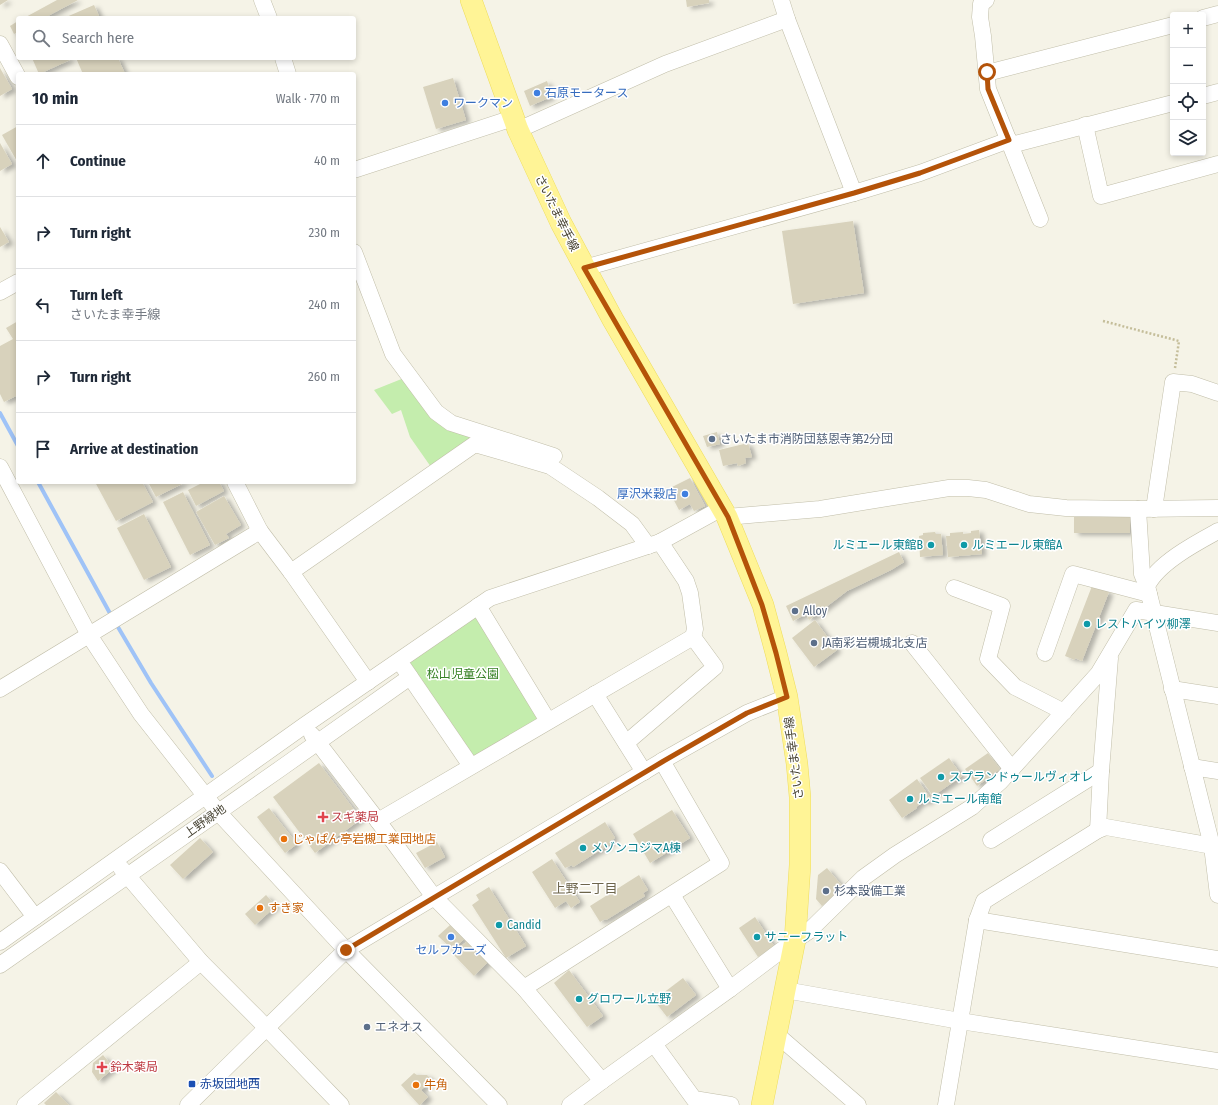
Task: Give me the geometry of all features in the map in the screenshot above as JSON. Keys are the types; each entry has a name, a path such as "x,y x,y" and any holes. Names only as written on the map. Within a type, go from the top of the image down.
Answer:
{"main road":[{"name":"さいたま幸手線","path":"471,0 515,124 561,223 584,268 725,512 762,605 776,653 787,697 796,756 800,797 800,865 795,940 762,1105"}],"street":[{"path":"262,0 268,16"},
{"path":"781,0 854,193"},
{"path":"986,0 981,4 980,17 988,89 1040,219"},
{"path":"1206,17 1218,14"},
{"path":"356,169 515,124 665,64 787,19"},
{"path":"987,72 1170,26"},
{"path":"0,44 16,73"},
{"path":"284,60 287,72"},
{"path":"1206,95 1218,92"},
{"path":"584,268 854,193 1010,143 1085,126 1170,104"},
{"path":"1085,126 1101,196 1218,164"},
{"path":"356,257 393,354 436,412 451,423 555,457 584,476 598,498"},
{"path":"0,292 16,283"},
{"path":"1154,509 1173,382 1192,384 1218,393"},
{"path":"291,572 475,444 550,466 598,498 632,524 654,544 686,580 690,593 696,629 693,636 378,821"},
{"path":"0,467 89,635 141,714 205,796 218,812 346,950 499,1105"},
{"path":"236,484 260,531 291,572 368,682"},
{"path":"0,942 305,725 490,598 654,544 725,512 820,509 949,488 986,490 1029,504 1066,508 1154,509 1218,504"},
{"path":"1138,509 1142,574 1148,590 1192,767 1215,846 1218,895"},
{"path":"0,689 260,531"},
{"path":"1148,590 1151,578 1180,552 1218,531"},
{"path":"1045,653 1073,574 1148,590"},
{"path":"954,588 1002,606 988,659 1016,687 1064,712"},
{"path":"478,606 548,721"},
{"path":"570,1105 809,931 863,878 896,855 972,807 1000,782 1098,674 1136,610 1218,623"},
{"path":"626,743 715,667 693,636"},
{"path":"912,643 1012,769"},
{"path":"1098,830 1110,655"},
{"path":"398,661 471,766"},
{"name":"上野緑地","path":"0,965 410,677"},
{"path":"1172,689 1218,696"},
{"path":"595,694 644,772"},
{"path":"188,1105 346,950 644,772 747,713 787,697"},
{"path":"305,725 434,897 524,988 602,1081"},
{"path":"524,988 721,863 662,762"},
{"path":"1192,767 1218,771"},
{"path":"990,840 1101,771"},
{"path":"946,1105 977,920 984,901 1098,830 1106,827 1215,846"},
{"path":"114,861 201,962 341,1105"},
{"path":"0,871 35,917"},
{"path":"672,895 730,989"},
{"path":"977,920 1218,959"},
{"path":"25,1105 201,962"},
{"path":"785,990 960,1022 1218,1061"},
{"path":"776,1034 858,1105"},
{"path":"654,1044 694,1099 731,1105"}],"path":[{"path":"1103,321 1179,341 1173,382"}],"green space":[{"path":"404,378 476,439 431,467 410,437 401,410 392,414 374,390"},
{"name":"松山児童公園","path":"470,618 478,618 537,714 536,721 478,757 470,757 408,662"}],"building":[{"path":"0,0 8,0 0,5"},
{"path":"57,0 78,0 48,16 28,16"},
{"path":"686,0 709,0 709,3 687,7"},
{"path":"94,5 99,16 69,16"},
{"path":"16,22 16,33 14,34 10,26"},
{"path":"33,60 70,60 43,72 38,72"},
{"path":"77,60 119,60 124,72 82,72"},
{"path":"0,68 12,89 0,96"},
{"path":"453,78 466,120 436,129 423,87"},
{"path":"547,81 551,97 530,106 524,91"},
{"path":"16,127 16,160 2,135"},
{"path":"0,143 12,164 0,171"},
{"path":"853,221 864,293 793,304 782,231"},
{"path":"0,227 9,242 0,247"},
{"path":"16,322 16,396 4,402 0,394 0,346 13,339 6,328"},
{"path":"717,432 720,444 707,447 703,436"},
{"path":"748,443 752,457 745,458 746,463 738,466 737,463 723,466 719,450"},
{"path":"690,478 705,506 694,511 690,504 679,510 668,489"},
{"path":"96,484 143,484 153,502 116,521"},
{"path":"149,484 182,484 156,497"},
{"path":"200,484 220,484 224,491 196,506 188,490"},
{"path":"183,492 210,545 190,555 163,502"},
{"path":"224,496 241,525 226,534 229,538 215,545 196,512"},
{"path":"144,514 171,567 144,580 117,528"},
{"path":"1074,517 1130,517 1130,533 1074,533"},
{"name":"ルミエール東館A","path":"979,530 982,554 948,557 946,536 950,536 950,533 963,532 963,534"},
{"name":"ルミエール東館B","path":"935,532 936,534 941,534 943,555 920,557 919,536 923,535 923,533"},
{"path":"899,552 904,562 891,570 847,591 809,620 806,614 793,621 786,606"},
{"name":"レストハイツ柳澤","path":"1092,586 1109,592 1082,661 1075,658 1075,660 1065,656"},
{"path":"815,620 837,650 814,667 792,638"},
{"path":"988,753 1000,769 977,786 965,769"},
{"name":"スプランドゥールヴィオレ","path":"949,758 962,776 933,796 920,778"},
{"path":"319,763 361,819 315,853 273,797"},
{"name":"ルミエール南館","path":"917,779 931,799 926,803 924,801 916,807 917,808 902,818 889,800"},
{"path":"269,808 297,844 285,853 257,817"},
{"path":"672,810 690,838 650,863 633,834"},
{"name":"メゾンコジマA棟","path":"605,822 615,838 609,842 610,844 573,867 572,865 565,868 555,853"},
{"path":"200,838 213,852 183,879 170,865"},
{"path":"437,842 445,857 425,868 416,853"},
{"path":"552,859 580,902 571,908 566,901 555,908 532,872"},
{"path":"827,868 843,887 822,906 816,899 818,875"},
{"path":"639,875 648,890 643,893 645,896 606,920 605,919 600,922 590,906"},
{"name":"Candid","path":"489,887 526,946 506,958 472,905 479,900 476,895"},
{"path":"266,895 276,906 255,925 245,914"},
{"name":"サニーフラット","path":"755,917 774,946 758,957 739,928"},
{"path":"450,925 464,939 453,950 438,936"},
{"path":"467,941 488,962 474,976 453,954"},
{"name":"グロワール立野","path":"569,970 603,1016 587,1027 554,983"},
{"path":"683,978 696,995 667,1017 654,1000"},
{"path":"103,1055 114,1068 98,1081 92,1072 93,1063"},
{"path":"414,1073 417,1075 427,1075 432,1080 421,1090 428,1097 420,1105 401,1085"},
{"path":"56,1092 69,1105 46,1105 44,1103"}],"waterway":[{"path":"0,413 16,442"},
{"path":"39,484 112,617"},
{"path":"115,622 151,683 212,776"}],"place":[{"name":"石原モータース","path":"537,93"},
{"name":"ワークマン","path":"445,103"},
{"name":"さいたま市消防団慈恩寺第2分団","path":"712,439"},
{"name":"厚沢米穀店","path":"685,494"},
{"name":"ルミエール東館B","path":"931,545"},
{"name":"ルミエール東館A","path":"964,545"},
{"name":"Alloy","path":"795,611"},
{"name":"レストハイツ柳澤","path":"1087,624"},
{"name":"JA南彩岩槻城北支店","path":"814,643"},
{"name":"スプランドゥールヴィオレ","path":"941,777"},
{"name":"ルミエール南館","path":"910,799"},
{"name":"スギ薬局","path":"323,817"},
{"name":"じゃぱん亭岩槻工業団地店","path":"284,839"},
{"name":"メゾンコジマA棟","path":"583,848"},
{"name":"杉本設備工業","path":"826,891"},
{"name":"すき家","path":"260,908"},
{"name":"Candid","path":"499,925"},
{"name":"セルフカーズ","path":"451,937"},
{"name":"サニーフラット","path":"757,937"},
{"name":"グロワール立野","path":"579,999"},
{"name":"エネオス","path":"367,1027"},
{"name":"鈴木薬局","path":"102,1067"},
{"name":"赤坂団地西","path":"192,1084"},
{"name":"牛角","path":"416,1085"}],"district":[{"name":"上野二丁目","path":"585,888"}],"route":[{"path":"346,950 747,713 787,697 762,605 728,517 584,268 854,193 920,173 1009,140 988,89 987,72"}]}
